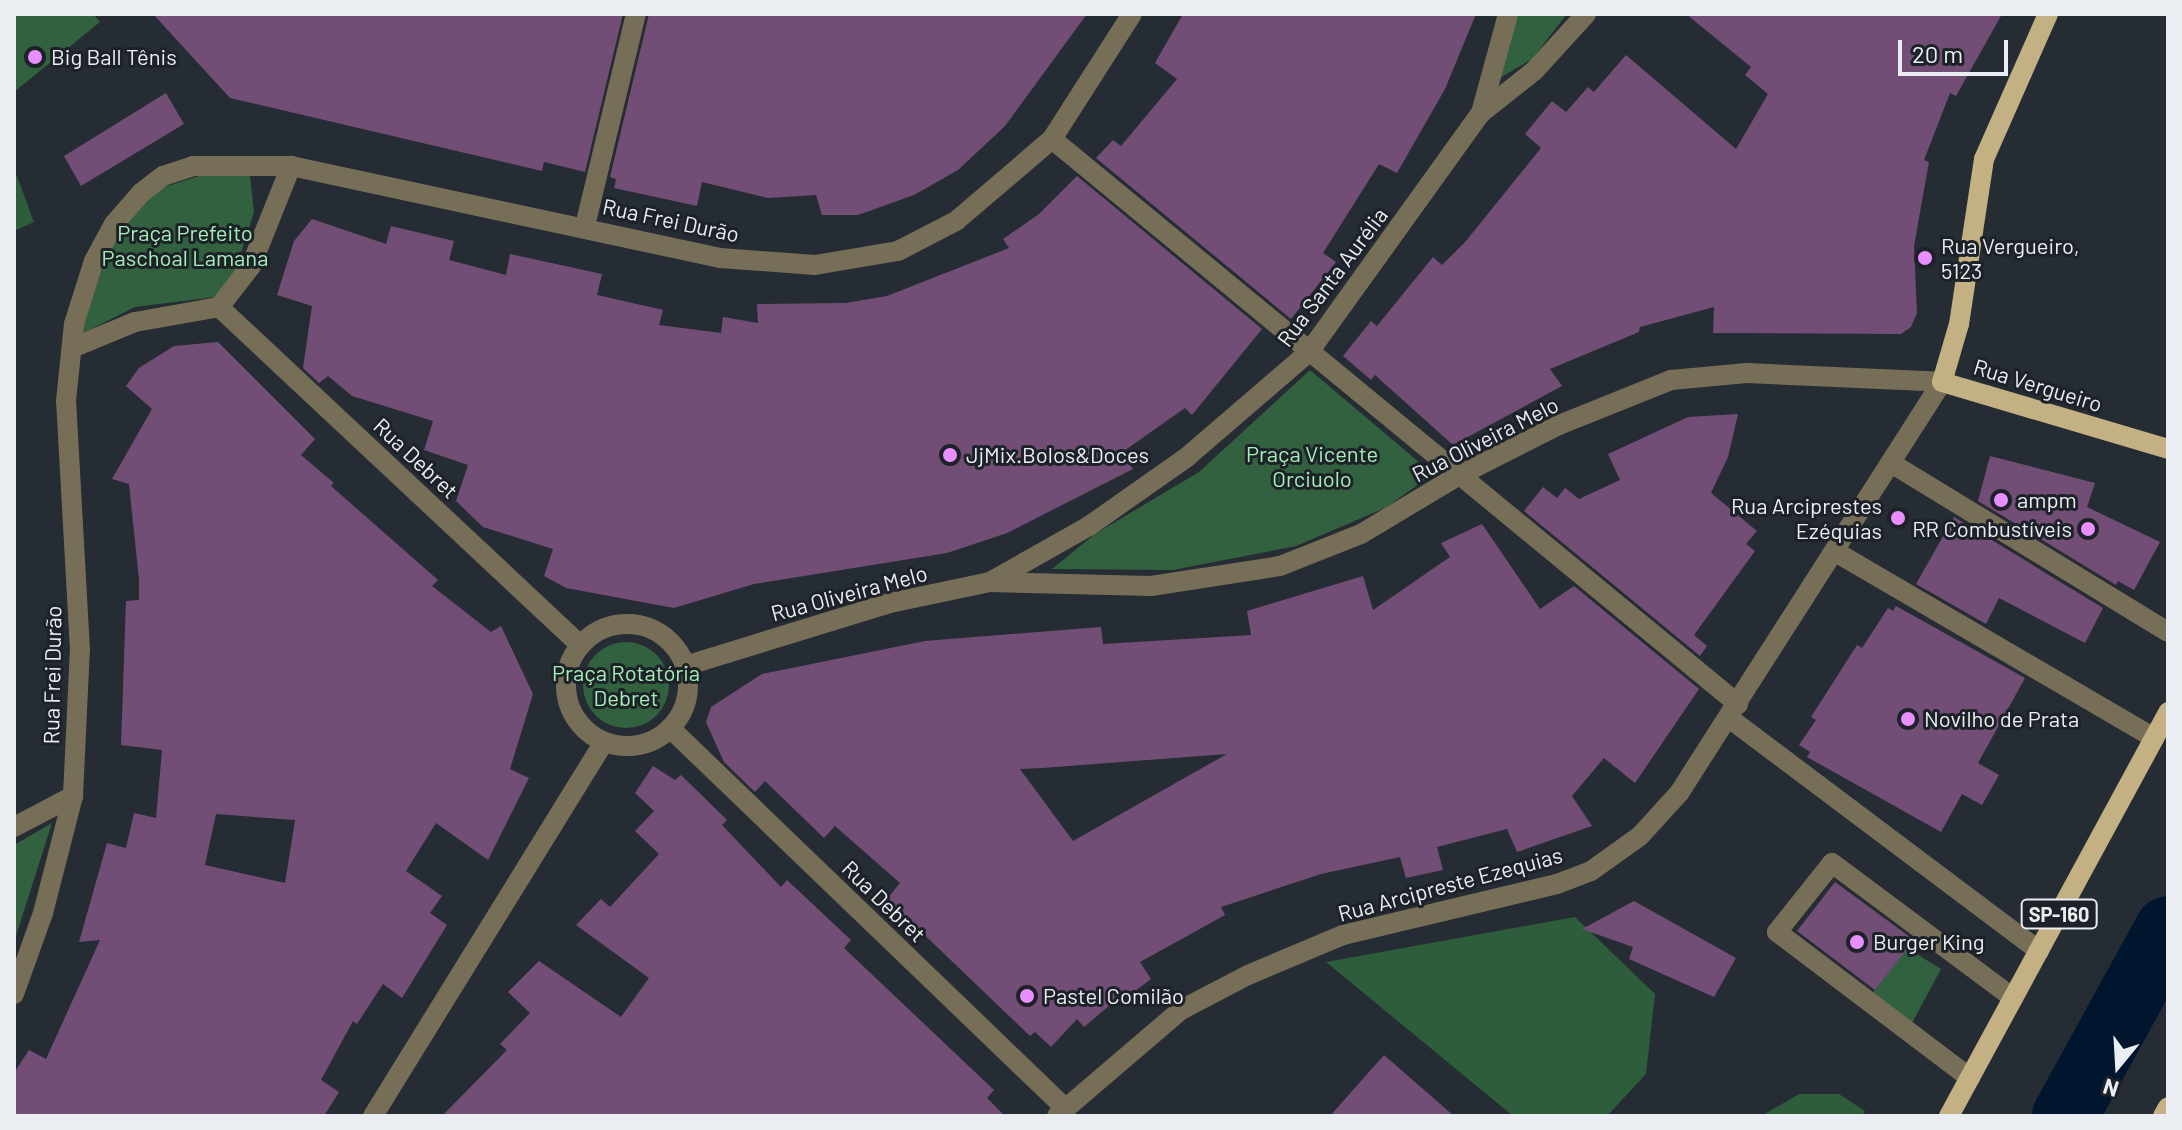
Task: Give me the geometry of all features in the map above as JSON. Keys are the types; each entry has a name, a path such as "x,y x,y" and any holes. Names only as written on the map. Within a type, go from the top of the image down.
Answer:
{"main road":[{"name":"Rua Vergueiro","path":"2048,14 1984,159 1959,324 1942,382 2168,449"},
{"name":"SP-160","path":"1949,1116 2168,712"},
{"path":"2163,1116 2168,1107"}],"street":[{"path":"585,226 636,14"},
{"name":"Rua Frei Durão","path":"291,166 585,226 720,258 815,265 898,251 956,221 1052,139 1132,14"},
{"name":"Rua Santa Aurélia","path":"990,582 1089,526 1187,457 1309,352 1481,113 1508,14"},
{"path":"1481,113 1545,61 1586,14"},
{"path":"1052,139 1734,711 2039,951"},
{"path":"193,166 291,166 251,266 219,307 135,322 72,348 94,261 114,224 141,193 163,176 193,166"},
{"name":"Rua Debret","path":"219,307 580,645"},
{"name":"Rua Frei Durão","path":"14,994 43,913 73,796 80,650 66,401 72,348"},
{"name":"Rua Oliveira Melo","path":"685,666 890,603 990,582 1151,586 1280,566 1361,534 1456,477 1559,425 1671,380 1747,373 1942,382"},
{"name":"Rua Arcipreste Ezequias","path":"1061,1112 1181,1010 1248,975 1343,935 1557,884 1591,871 1640,836 1680,792 1734,711 1942,382"},
{"path":"1891,463 2168,632"},
{"path":"1834,551 2154,738"},
{"path":"642,625 661,633 685,666 687,699 670,728 640,745 604,742 586,732 566,697 565,676 580,645 601,628 642,625"},
{"name":"Rua Debret","path":"670,728 1061,1112"},
{"path":"373,1116 604,742"},
{"path":"14,827 73,796"},
{"path":"1970,1078 1777,932 1832,863 2013,998"}],"green space":[{"name":"Big Ball Tênis","path":"93,14 100,22 14,92 14,15"},
{"path":"1517,14 1567,14 1532,59 1500,78"},
{"name":"Praça Prefeito Paschoal Lamana","path":"205,174 250,176 254,212 235,272 216,297 135,307 81,334 110,244 155,190"},
{"path":"17,176 34,222 14,231 14,177"},
{"name":"Praça Vicente Orciuolo","path":"1310,370 1433,474 1385,508 1296,546 1173,570 1052,569 1095,534 1199,472"},
{"name":"Praça Rotatória Debret","path":"626,642 643,645 657,654 666,668 669,685 666,702 657,716 643,725 626,728 609,725 595,716 586,702 583,685 586,668 595,654 609,645"},
{"path":"52,823 14,942 14,845"},
{"path":"1575,917 1655,994 1646,1074 1607,1116 1513,1116 1326,962"},
{"path":"1907,948 1941,969 1912,1023 1871,995"},
{"path":"1799,1094 1839,1094 1865,1111 1862,1116 1761,1116"}],"building":[{"path":"153,14 623,14 585,172 544,162 542,171 230,98"},
{"path":"649,14 1087,14 1005,126 958,170 914,195 858,215 822,215 816,195 768,198 702,182 697,206 614,188 616,179 610,177"},
{"path":"1183,14 1476,14 1445,89 1397,173 1379,164 1323,253 1336,262 1291,319 1096,158 1113,140 1121,146 1177,79 1155,63"},
{"path":"1686,14 2002,14 1956,96 1950,93 1924,160 1929,162 1914,246 1917,313 1911,327 1901,334 1713,333 1714,307 1640,327 1639,332 1550,369 1562,386 1453,445 1375,375 1371,380 1343,356 1371,321 1377,326 1433,257 1442,265 1466,241 1541,148 1525,134 1552,101 1566,112 1588,87 1594,92 1626,55 1736,149 1768,94 1745,75 1751,67"},
{"path":"166,93 184,124 81,186 64,156"},
{"path":"1077,176 1262,329 1192,415 1185,408 1121,453 1133,469 1007,533 947,553 754,584 674,608 566,588 544,576 553,549 483,527 456,501 468,465 424,450 433,421 352,396 328,376 319,383 303,368 312,306 277,295 294,241 312,219 386,244 391,226 454,241 449,260 506,275 510,254 602,274 597,295 663,310 659,325 721,333 723,317 758,323 757,304 846,303 887,296 1009,248 1003,239 1039,214"},
{"path":"218,342 315,439 301,455 334,483 331,486 438,580 432,586 491,632 501,626 533,694 510,769 529,778 488,860 436,823 406,871 442,896 430,913 447,925 402,998 383,984 357,1024 353,1021 321,1080 339,1092 324,1116 14,1116 14,1073 29,1050 46,1059 100,940 79,942 107,843 126,848 134,813 156,818 162,750 121,745 126,601 139,600 139,580 129,484 112,479 152,409 126,386 139,368 174,346","holes":["216,814 295,820 285,883 205,865"]},
{"path":"1738,414 1728,457 1711,493 1757,531 1746,544 1755,551 1694,635 1707,646 1700,656 1524,511 1543,487 1557,498 1565,488 1579,499 1620,480 1608,454 1688,417"},
{"name":"RR Combustíveis","path":"1990,456 2095,483 2087,507 2160,542 2134,590 2118,581 2116,585 1978,501"},
{"path":"1954,517 2103,608 2085,643 1999,598 1986,624 1916,584"},
{"path":"1482,524 1540,609 1574,586 1699,689 1635,783 1604,758 1572,796 1592,826 1517,852 1507,829 1437,847 1443,870 1406,878 1400,857 1321,874 1221,907 1225,915 1140,962 1151,979 1126,998 1123,994 1084,1027 1077,1019 1051,1047 1035,1032 1030,1036 887,899 900,883 835,826 824,838 765,781 755,792 724,762 706,722 711,707 762,674 925,641 1101,627 1103,644 1251,635 1247,611 1363,576 1373,610 1450,557 1441,543","holes":["1227,754 1073,841 1020,769"]},
{"name":"Novilho de Prata","path":"1896,606 2025,678 1978,763 1999,775 1982,805 1962,794 1941,832 1807,757 1810,752 1799,745 1816,720 1811,717 1857,645 1862,648 1888,608 1893,611"},
{"path":"653,766 675,780 681,775 727,820 722,825 781,887 787,880 851,940 844,948 994,1090 987,1098 1005,1116 442,1116 507,1050 500,1044 530,1013 508,992 539,961 621,1017 649,978 576,925 601,899 610,907 659,854 635,831 654,811 635,793"},
{"name":"Burger King","path":"1835,882 1914,940 1875,990 1797,931"},
{"path":"1634,901 1736,958 1714,997 1629,959 1633,947 1582,929"},
{"path":"1384,1055 1454,1116 1330,1116"}],"waterway":[{"path":"2065,1116 2168,929"}],"place":[{"name":"Big Ball Tênis","path":"35,57"},
{"name":"Rua Vergueiro, 5123","path":"1925,258"},
{"name":"JjMix.Bolos&Doces","path":"950,455"},
{"name":"ampm","path":"2001,500"},
{"name":"Rua Arciprestes Ezéquias","path":"1898,518"},
{"name":"RR Combustíveis","path":"2088,529"},
{"name":"Novilho de Prata","path":"1908,719"},
{"name":"Burger King","path":"1857,942"},
{"name":"Pastel Comilão","path":"1027,996"}]}
